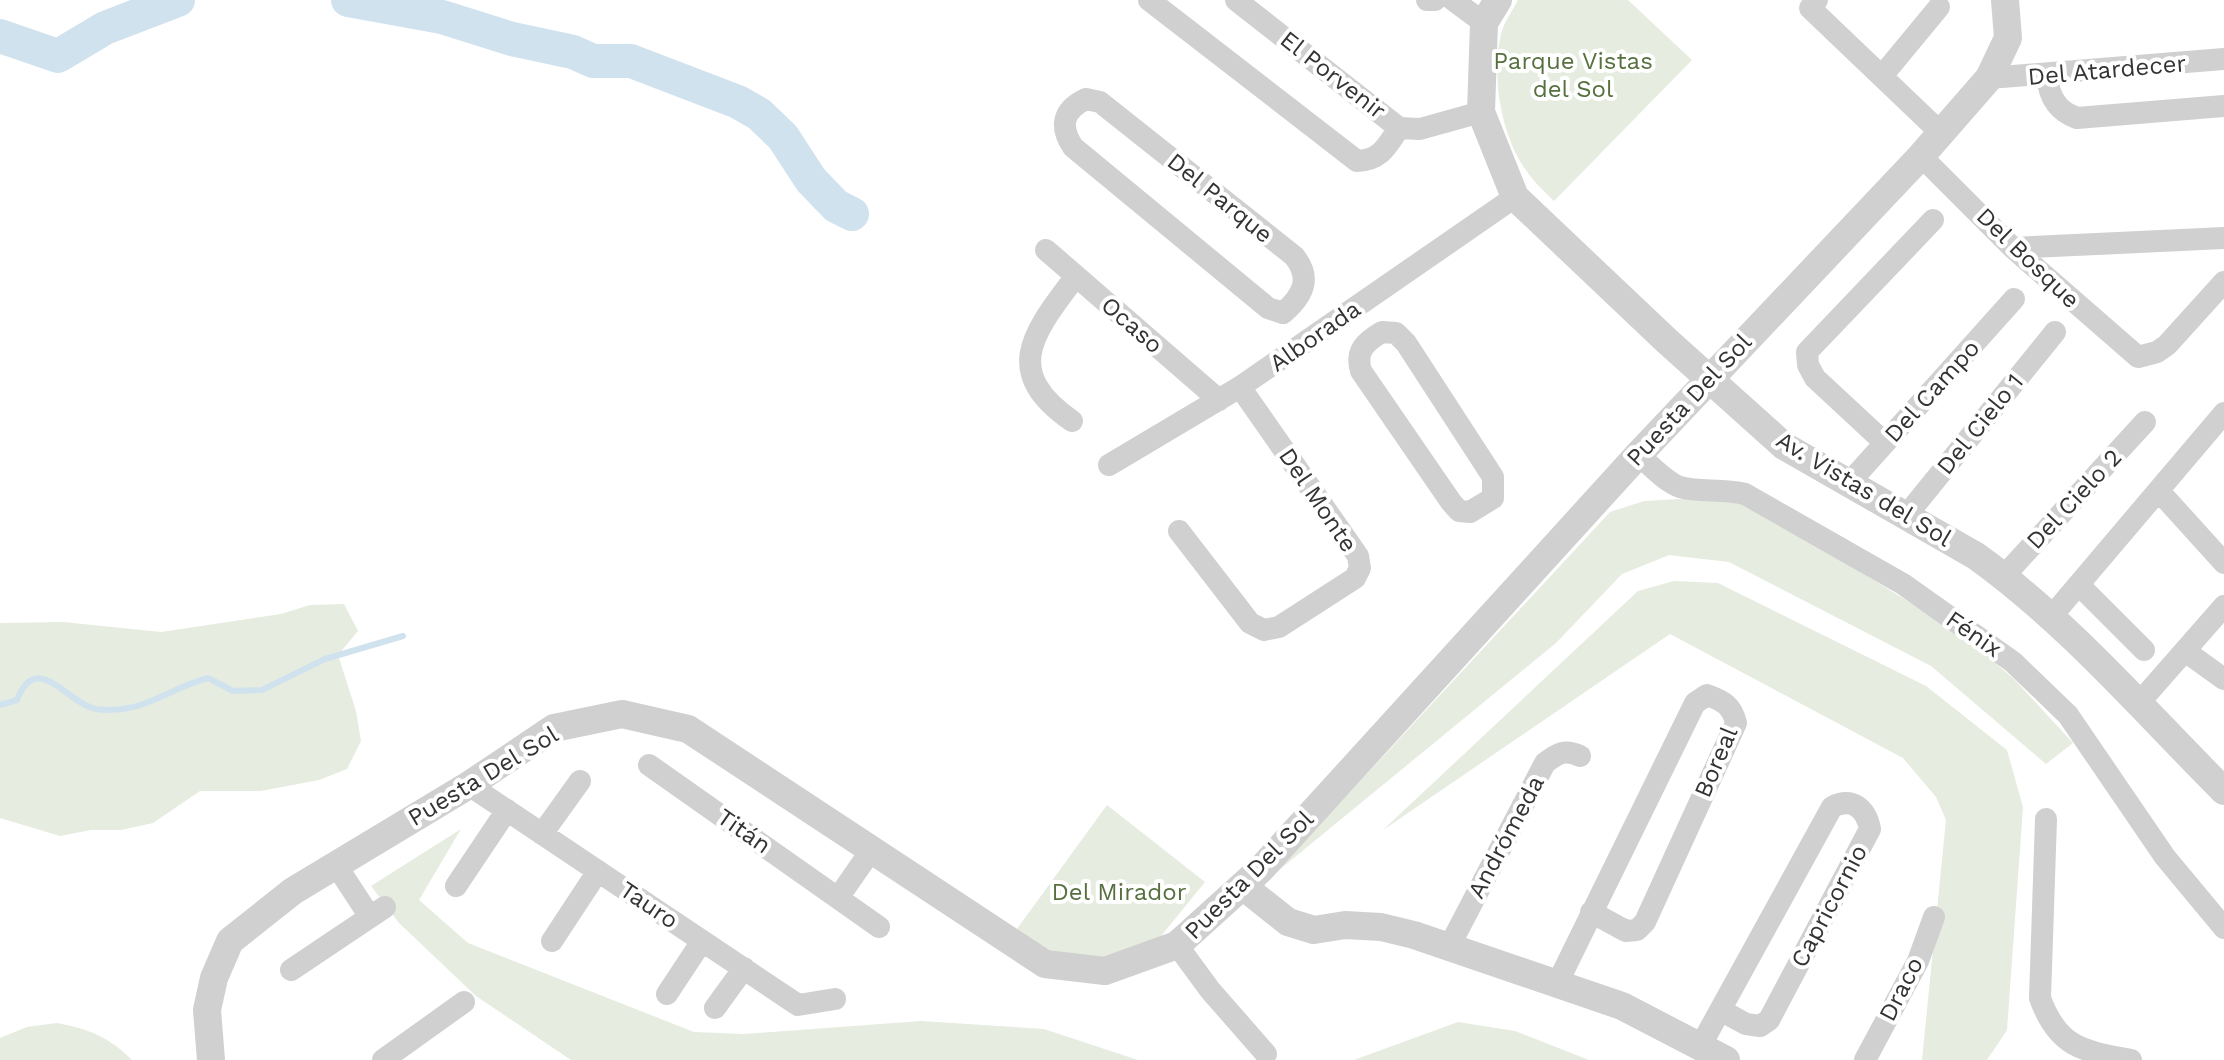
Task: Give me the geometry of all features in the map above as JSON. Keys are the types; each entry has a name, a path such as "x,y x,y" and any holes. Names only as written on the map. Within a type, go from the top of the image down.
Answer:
{"street":[{"path":"1149,0 1357,161 1382,154 1399,128"},
{"name":"El Porvenir","path":"1236,0 1399,128 1420,129 1481,112"},
{"path":"1427,0 1435,0"},
{"path":"1453,0 1491,12"},
{"path":"1817,0 1810,8 1941,133"},
{"name":"Puesta Del Sol","path":"211,1060 207,1010 214,978 230,941 293,891 469,785 554,728 622,714 688,729 1045,964 1105,971 1177,945 1244,887 1708,379 1921,156 1989,78 2008,38 2005,0"},
{"path":"1882,76 1939,7"},
{"name":"Av. Vistas del Sol","path":"1491,12 1481,112 1515,197 1708,379 1784,446 2004,576 2051,617 2224,791"},
{"name":"Del Atardecer","path":"1989,78 2047,76 2224,59"},
{"path":"2047,76 2049,92 2062,113 2077,118 2224,106"},
{"name":"Del Parque","path":"1086,99 1100,102 1294,256 1306,277 1303,290 1290,307 1283,313 1268,308 1073,147 1064,133 1064,118 1074,105 1086,99"},
{"name":"Del Bosque","path":"1921,156 2013,248 2138,357 2157,352 2167,345 2224,282"},
{"name":"Alborada","path":"1109,465 1240,387 1515,197"},
{"path":"1885,443 1815,378 1808,365 1807,352 1933,220"},
{"path":"2013,248 2224,238"},
{"name":"Ocaso","path":"1046,250 1219,400"},
{"path":"1072,421 1047,404 1030,377 1032,349 1040,325 1076,276"},
{"name":"Del Campo","path":"1849,483 2014,299"},
{"path":"1290,307 1320,333"},
{"path":"1350,311 1369,339"},
{"name":"Alborada","path":"1382,332 1396,333 1406,343 1493,477 1493,498 1470,512 1459,511 1361,371 1357,360 1369,339 1382,332"},
{"name":"Del Cielo 1","path":"1906,516 2055,332"},
{"name":"Del Monte","path":"1179,531 1250,623 1264,630 1279,627 1355,578 1360,568 1358,556 1240,387"},
{"path":"2051,617 2224,413"},
{"name":"Del Cielo 2","path":"2004,576 2145,422"},
{"name":"Fénix","path":"1638,455 1677,486 1698,490 1722,488 1745,494 1903,584 2013,662 2068,715 2165,857 2224,928"},
{"path":"2159,491 2224,563"},
{"path":"2079,585 2144,650"},
{"path":"2138,704 2224,606"},
{"path":"2185,651 2224,679"},
{"name":"Boreal","path":"1558,982 1591,912 1695,703 1707,695 1722,700 1733,710 1736,723 1645,922 1637,930 1626,931 1591,912"},
{"name":"Andrómeda","path":"1449,947 1545,763 1557,754 1570,751 1580,756"},
{"name":"Titán","path":"649,765 879,927"},
{"path":"542,834 580,781"},
{"name":"Tauro","path":"469,785 798,1005 835,999"},
{"name":"Capricornio","path":"1701,1045 1832,807 1841,802 1855,803 1867,814 1870,829 1769,1020 1760,1026 1746,1024 1722,1011"},
{"path":"456,886 507,810"},
{"path":"2046,819 2040,998 2046,1016 2069,1043 2086,1051 2131,1060"},
{"path":"838,898 872,849"},
{"path":"291,970 377,912 336,865"},
{"path":"552,941 598,871"},
{"path":"1244,887 1288,922 1314,930 1345,925 1381,927 1449,947 1622,1006 1726,1060"},
{"name":"Draco","path":"1865,1060 1918,961 1934,917"},
{"path":"667,994 702,941"},
{"path":"1177,945 1210,990 1266,1054"},
{"path":"715,1008 744,968"},
{"path":"392,1057 464,1002"}],"green space":[{"name":"Parque Vistas del Sol","path":"1518,0 1628,0 1692,60 1554,201 1519,159 1501,106 1498,51 1502,30"},
{"path":"1716,497 1749,503 1961,634 2014,679 2073,743 2046,764 1931,666 1729,562 1669,555 1622,574 1556,643 1273,875 1610,512 1644,501"},
{"path":"1674,581 1718,583 1926,686 2007,750 2023,807 2007,1030 1987,1060 1922,1060 1946,820 1936,797 1903,758 1670,634 1383,830 1638,591"},
{"path":"344,604 358,631 338,655 356,711 361,741 347,769 319,780 261,791 200,791 153,823 121,830 91,830 60,836 0,818 0,623 63,622 161,632 281,614 310,605"},
{"name":"Del Mirador","path":"1107,805 1205,882 1144,957 1105,971 1009,940"},
{"path":"461,829 419,900 468,943 694,1032 744,1034 921,1021 1044,1029 1138,1060 571,1060 476,996 399,923 371,886"},
{"path":"1458,1022 1515,1031 1589,1060 1354,1060"},
{"path":"57,1023 98,1035 132,1060 0,1060 0,1038 27,1027"}],"waterway":[{"path":"0,36 58,56 105,28 178,0"},
{"path":"348,0 442,17 512,39 573,52 593,61 631,61 738,102 759,114 783,137 811,180 836,206 852,214"},
{"path":"0,705 17,700 33,679 43,679 85,705 112,710 141,705 208,678 233,691 262,690 325,659 403,636"}]}
